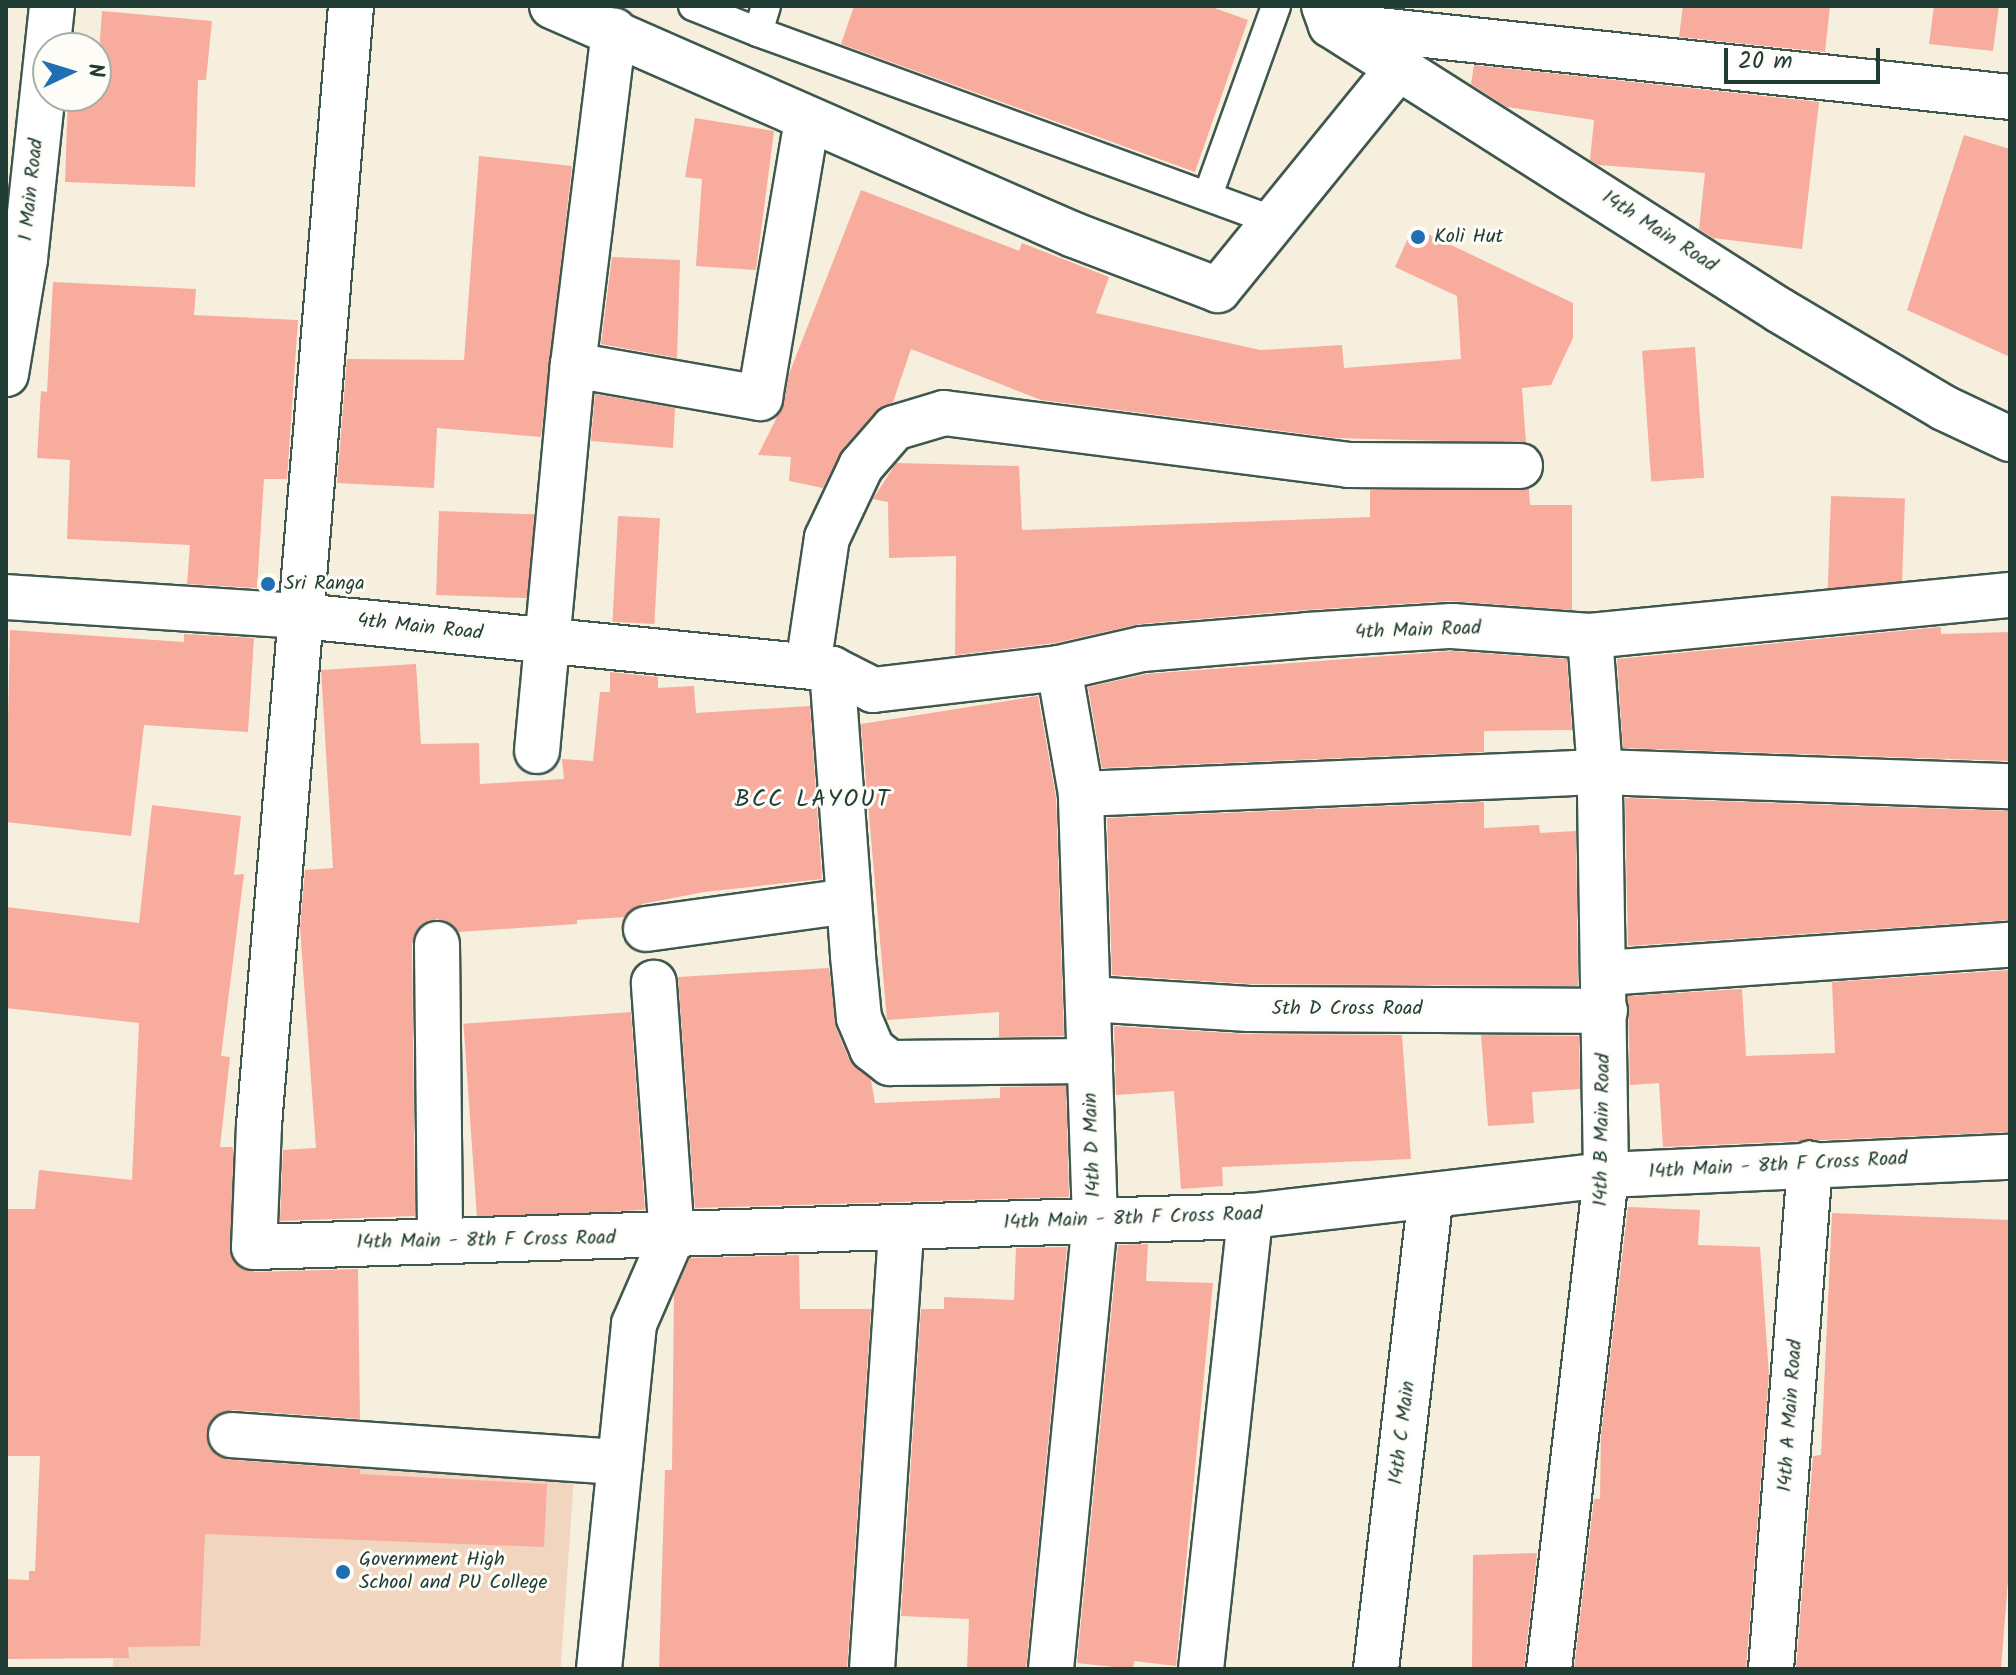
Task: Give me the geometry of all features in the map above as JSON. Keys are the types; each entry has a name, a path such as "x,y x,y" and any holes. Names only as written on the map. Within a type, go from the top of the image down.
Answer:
{"street":[{"name":"1 Main Road","path":"6,374 15,257 52,6"},
{"path":"302,616 351,6"},
{"path":"552,6 1074,235 1218,290 1277,222 1401,65"},
{"path":"1327,15 2010,97"},
{"name":"14th Main Road","path":"1327,15 1779,310 1944,408 2010,439"},
{"path":"537,751 573,365 614,31"},
{"path":"573,365 760,398 807,119"},
{"path":"1090,1061 890,1063 872,1049 859,1018 820,667 827,538 861,466 894,428 944,413 1348,465 1520,466"},
{"name":"4th Main Road","path":"6,597 302,616 820,667 873,690 1059,668 1142,649 1452,626 1590,636 2010,595"},
{"name":"14th Main - 8th F Cross Road","path":"302,616 254,1247 901,1230 1250,1216 1606,1175 2010,1157"},
{"name":"14th B Main Road","path":"1549,1669 1606,1175 1600,772 1590,636"},
{"name":"14th D Main","path":"1051,1669 1095,1221 1081,794 1059,668"},
{"path":"1081,794 1600,772 2010,786"},
{"path":"646,929 848,901"},
{"path":"437,944 440,1241"},
{"name":"5th D Cross Road","path":"1089,999 1249,1009 1605,992 2010,945"},
{"path":"599,1669 634,1324 672,1237 654,983"},
{"name":"14th A Main Road","path":"1771,1669 1810,1164"},
{"name":"14th C Main","path":"1376,1669 1431,1197"},
{"path":"1201,1669 1250,1216"},
{"path":"872,1669 901,1230"},
{"path":"231,1435 620,1462"}],"lane":[{"path":"693,6 762,19 1277,222"},
{"path":"1208,195 1276,6"}],"shaded area":[{"name":"Government High School and PU College","path":"128,1447 574,1478 561,1669 113,1668"}],"building":[{"path":"854,6 1209,6 1248,20 1195,172 841,44"},
{"path":"1683,6 1830,6 1825,52 1679,37"},
{"path":"1934,6 1999,6 1993,51 1929,44"},
{"path":"102,11 212,21 206,80 198,80 195,187 65,182 67,112 112,112 112,32 101,32"},
{"path":"1474,65 1819,102 1802,249 1713,238 1699,229 1705,173 1598,165 1590,160 1594,120 1507,107 1471,84"},
{"path":"695,118 774,131 756,270 696,266 702,179 685,177"},
{"path":"1964,135 2010,149 2010,357 1907,310"},
{"path":"479,156 572,166 541,437 437,428 434,488 337,483 347,359 464,360"},
{"path":"861,190 1019,251 1022,243 1109,277 1096,313 1260,350 1342,345 1344,368 1461,359 1457,296 1395,267 1413,227 1573,303 1573,338 1551,385 1522,388 1526,443 1335,438 1041,400 911,349 893,402 875,412 842,450 823,488 789,481 791,457 758,455 784,403 789,374"},
{"path":"612,257 680,260 677,358 601,344"},
{"path":"53,282 196,289 194,315 298,320 287,479 264,479 257,588 187,584 190,545 67,539 70,460 37,458 41,391 47,392"},
{"path":"1695,347 1704,478 1651,481 1642,351"},
{"path":"595,394 675,408 673,448 591,441"},
{"path":"896,463 1019,466 1022,530 1370,517 1370,490 1529,489 1530,505 1572,505 1572,610 1450,601 1305,610 1140,624 1055,643 955,655 956,556 889,558 888,502 873,499"},
{"path":"1831,496 1905,499 1902,591 1828,588"},
{"path":"439,511 534,514 531,598 436,595"},
{"path":"618,516 660,518 654,624 612,622"},
{"path":"1941,627 1941,634 2010,632 2010,761 1623,748 1617,659"},
{"path":"10,630 184,642 184,634 254,638 248,732 144,725 131,836 6,822"},
{"path":"1452,651 1567,659 1572,730 1484,731 1484,752 1102,768 1088,687 1146,674"},
{"path":"416,664 421,744 479,743 480,784 564,779 562,759 593,761 600,692 610,692 610,672 658,677 658,688 694,686 696,713 810,706 822,879 704,892 642,904 625,917 577,920 577,924 459,932 438,919 424,923 412,944 415,1216 280,1221 283,1150 316,1148 300,928 305,870 333,868 321,670"},
{"path":"1038,696 1056,797 1064,1036 999,1037 999,1012 887,1020 861,724"},
{"path":"1625,798 2010,811 2010,920 1628,946"},
{"path":"1484,802 1484,828 1539,825 1540,833 1576,831 1578,986 1250,984 1112,975 1107,818"},
{"path":"152,805 241,816 234,875 244,874 221,1056 230,1057 220,1147 233,1147 232,1258 255,1272 358,1269 360,1419 232,1410 210,1422 209,1447 229,1460 360,1469 360,1474 547,1484 544,1547 205,1534 200,1646 128,1647 129,1658 6,1659 6,1579 29,1580 29,1571 35,1571 40,1456 6,1456 6,1209 35,1209 39,1170 132,1180 139,1023 6,1008 6,907 139,923"},
{"path":"829,968 836,1028 849,1059 871,1080 875,1103 1000,1098 1000,1087 1066,1086 1069,1197 695,1208 678,977"},
{"path":"2010,970 2010,1132 1663,1147 1659,1083 1630,1085 1628,996 1742,989 1746,1056 1835,1053 1832,982"},
{"path":"631,1012 645,1210 477,1221 463,1024"},
{"path":"1114,1026 1247,1034 1402,1035 1411,1159 1222,1167 1223,1186 1181,1189 1174,1091 1116,1095"},
{"path":"1481,1035 1579,1036 1580,1089 1532,1092 1534,1123 1488,1126"},
{"path":"1628,1207 1700,1210 1698,1245 1760,1247 1769,1375 1746,1669 1574,1669 1594,1499 1600,1499 1601,1435"},
{"path":"1832,1213 2010,1220 2010,1555 2001,1669 1796,1669 1813,1456 1821,1455"},
{"path":"1148,1244 1146,1281 1213,1283 1176,1666 1134,1661 1133,1669 1077,1663 1118,1245"},
{"path":"1067,1247 1026,1669 967,1669 969,1619 901,1616 921,1309 944,1309 944,1297 1014,1300 1016,1248"},
{"path":"799,1255 800,1309 871,1309 847,1669 659,1669 665,1470 672,1470 674,1294 690,1258"},
{"path":"1537,1553 1524,1669 1472,1669 1473,1555"}],"place":[{"name":"Koli Hut","path":"1418,237"},
{"name":"Sri Ranga","path":"268,584"},
{"name":"Government High School and PU College","path":"343,1572"}],"district":[{"name":"BCC LAYOUT","path":"813,800"}]}
